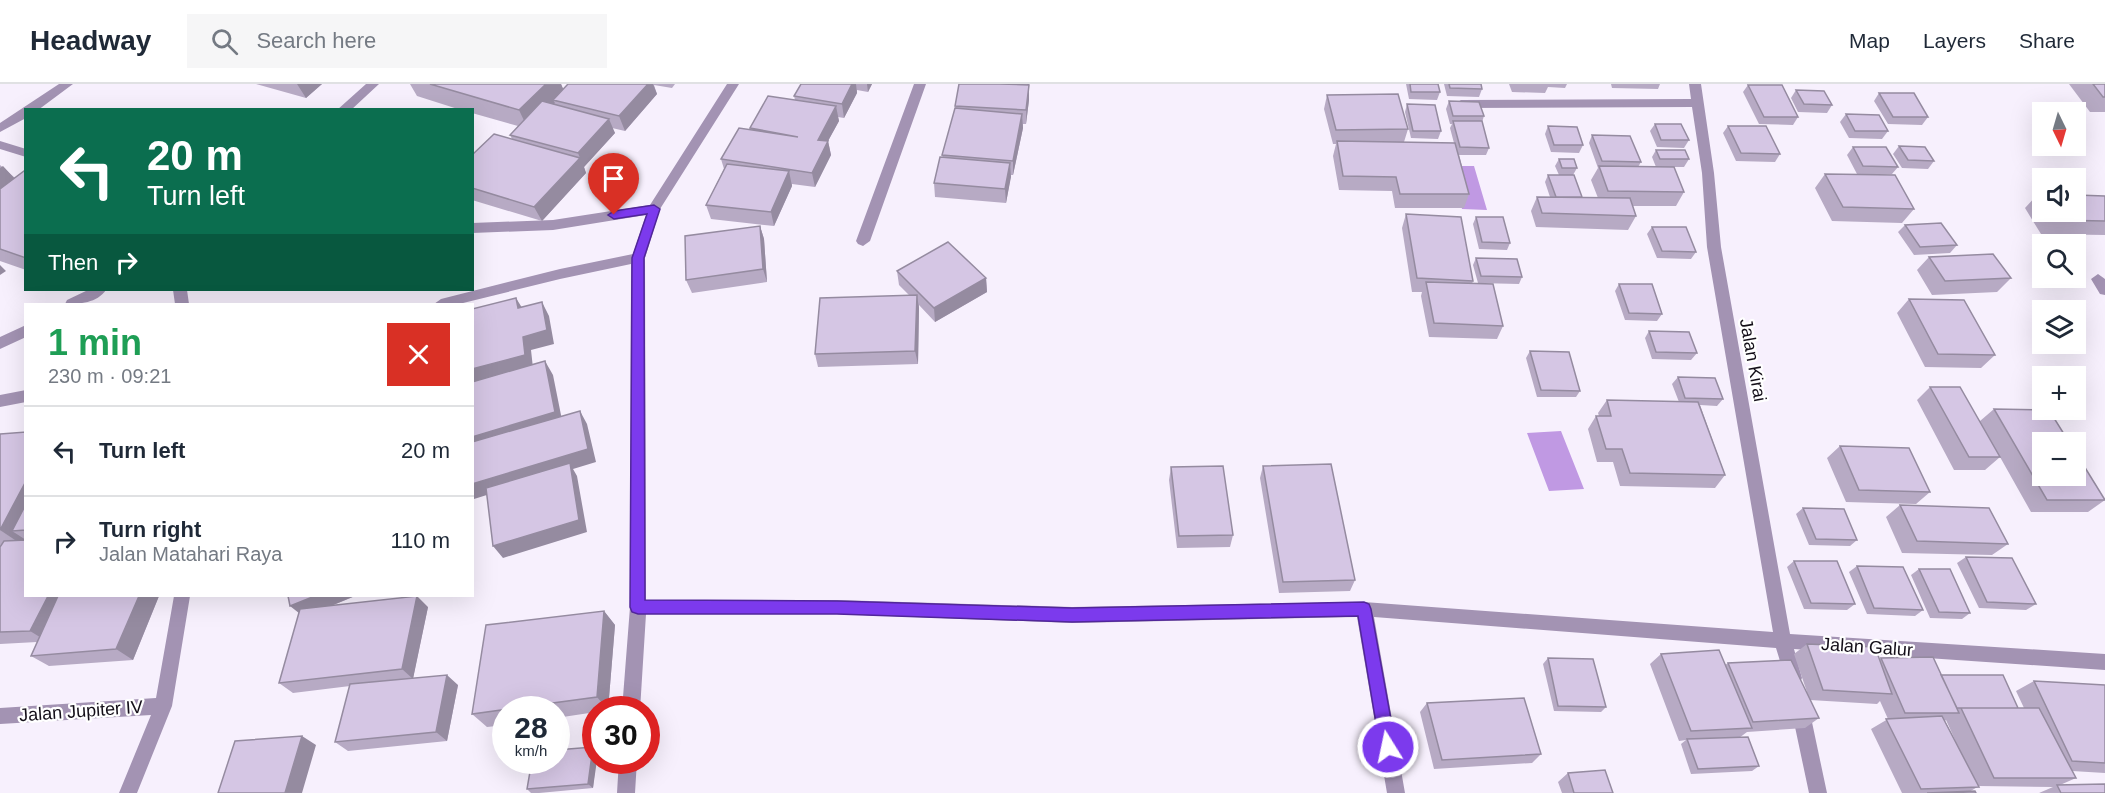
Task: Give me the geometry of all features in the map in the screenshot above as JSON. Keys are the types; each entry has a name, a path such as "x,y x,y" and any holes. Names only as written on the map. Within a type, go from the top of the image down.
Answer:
{"street":[{"path":"31,108 67,84"},
{"path":"345,108 373,84"},
{"path":"633,696 638,607 638,258 654,209 733,84"},
{"path":"863,241 920,84"},
{"name":"Jalan Kirai","path":"1695,84 1708,173 1714,247 1784,641"},
{"path":"1453,104 1698,103"},
{"path":"0,129 24,113"},
{"path":"0,145 24,152"},
{"path":"474,228 553,225 654,209"},
{"path":"445,303 560,274 638,258"},
{"path":"74,303 97,291"},
{"path":"0,344 24,331"},
{"path":"0,401 24,396"},
{"path":"128,793 163,706 182,597"},
{"name":"Jalan Galur","path":"638,607 837,607 1072,615 1364,609 2104,665"},
{"path":"1364,609 1396,793"},
{"path":"1784,641 1818,793"},
{"name":"Jalan Jupiter IV","path":"0,716 163,706"},
{"path":"626,793 627,774"}],"shaded area":[{"path":"1451,166 1474,166 1487,210 1462,209"},
{"path":"1561,431 1584,489 1549,491 1527,433"}],"building":[{"path":"430,84 546,84 519,110"},
{"path":"568,84 648,84 619,116 553,100"},
{"path":"801,84 852,84 842,104 794,96"},
{"path":"959,84 1029,85 1026,110 955,106"},
{"path":"1410,84 1438,84 1440,92 1411,92"},
{"path":"1449,84 1481,84 1482,89 1450,88"},
{"path":"2093,84 2105,84 2105,97 2103,97"},
{"path":"1748,85 1782,85 1798,117 1764,117"},
{"path":"1796,90 1824,91 1832,105 1804,104"},
{"path":"1879,93 1914,93 1928,117 1893,117"},
{"path":"1398,94 1408,129 1336,130 1327,95"},
{"path":"768,96 836,106 818,140 828,141 812,173 721,159 739,128 798,137 750,128"},
{"path":"542,101 609,119 578,153 510,135"},
{"path":"1449,101 1479,102 1484,116 1453,116"},
{"path":"1407,104 1435,105 1441,131 1413,131"},
{"path":"955,108 1022,114 1013,161 942,155"},
{"path":"1846,114 1879,115 1888,131 1855,131"},
{"path":"1453,121 1482,121 1489,148 1460,147"},
{"path":"1655,124 1681,124 1689,140 1661,140"},
{"path":"1548,126 1577,127 1583,145 1554,145"},
{"path":"1728,126 1766,126 1780,154 1741,153"},
{"path":"494,134 580,158 534,207 474,189 474,153"},
{"path":"1592,135 1630,136 1641,162 1602,161"},
{"path":"1337,141 1455,143 1469,194 1400,194 1396,177 1343,176"},
{"path":"1899,146 1925,147 1934,161 1908,160"},
{"path":"1853,147 1886,147 1898,167 1863,166"},
{"path":"1656,150 1685,150 1689,159 1660,159"},
{"path":"940,157 1010,163 1005,189 934,183"},
{"path":"1559,159 1574,159 1577,168 1562,168"},
{"path":"727,164 789,171 771,212 706,205"},
{"path":"1599,166 1674,167 1684,192 1608,191"},
{"path":"24,171 24,257 0,249 0,189"},
{"path":"1825,174 1895,175 1914,209 1843,207"},
{"path":"1548,175 1574,175 1582,197 1556,197"},
{"path":"2086,195 2105,196 2105,221 2086,221"},
{"path":"1537,197 1630,198 1636,216 1542,213"},
{"path":"1406,214 1461,217 1473,281 1417,278"},
{"path":"1476,217 1503,217 1510,243 1482,242"},
{"path":"1941,223 1957,245 1920,247 1905,225"},
{"path":"760,226 763,269 686,280 685,236"},
{"path":"1652,227 1686,227 1696,252 1662,251"},
{"path":"948,242 986,278 934,308 897,271"},
{"path":"1993,254 2011,278 1945,281 1929,257"},
{"path":"1476,258 1517,259 1522,277 1481,276"},
{"path":"1426,282 1493,284 1503,326 1434,323"},
{"path":"1619,284 1652,284 1662,314 1629,313"},
{"path":"917,295 915,351 815,354 820,298"},
{"path":"516,298 518,308 542,302 547,330 523,337 525,355 474,368 474,308"},
{"path":"1909,299 1964,300 1995,355 1938,354"},
{"path":"1649,331 1689,332 1697,353 1656,352"},
{"path":"1530,351 1569,352 1580,391 1541,390"},
{"path":"545,361 555,412 474,436 474,381"},
{"path":"1678,377 1715,378 1723,399 1685,398"},
{"path":"1930,387 1960,387 2000,457 1969,457"},
{"path":"1607,400 1698,402 1725,475 1630,473 1622,449 1606,449 1596,416 1611,416"},
{"path":"1994,409 2032,410 2032,420 2055,420 2063,432 2032,432 2032,474"},
{"path":"580,411 588,449 474,483 474,441"},
{"path":"24,432 24,485 0,530 0,434"},
{"path":"1840,446 1909,448 1930,492 1859,490"},
{"path":"570,463 579,520 493,546 486,488"},
{"path":"1331,464 1355,580 1283,582 1263,466"},
{"path":"1223,466 1233,535 1179,536 1171,467"},
{"path":"2086,469 2105,500 2047,500 2039,486 2086,486"},
{"path":"1900,505 1989,508 2008,544 1917,541"},
{"path":"24,508 24,530 12,531"},
{"path":"1803,508 1844,509 1857,540 1816,539"},
{"path":"24,540 24,597 47,597 30,631 0,632 0,547 4,541"},
{"path":"1966,557 2012,558 2036,604 1987,602"},
{"path":"1794,561 1837,561 1855,604 1811,603"},
{"path":"1857,566 1903,567 1923,610 1874,608"},
{"path":"1919,569 1950,569 1970,613 1939,612"},
{"path":"58,597 139,597 116,649 31,656"},
{"path":"288,597 312,597 290,606"},
{"path":"417,597 402,669 279,683 300,609"},
{"path":"604,611 597,696 582,696 582,699 570,701 570,696 492,696 492,711 472,714 486,625"},
{"path":"1807,644 1875,647 1892,694 1823,690"},
{"path":"1719,650 1752,728 1691,731 1661,654"},
{"path":"1933,657 1959,713 1905,713 1881,658"},
{"path":"1548,658 1593,659 1606,707 1558,706"},
{"path":"1791,660 1819,718 1753,722 1728,663"},
{"path":"447,675 436,732 335,742 350,684"},
{"path":"1941,675 2003,675 2018,708 1957,708"},
{"path":"2034,681 2105,685 2105,763 2072,761"},
{"path":"1524,698 1541,754 1442,760 1427,703"},
{"path":"1961,708 2039,708 2076,778 1994,778"},
{"path":"1942,716 1979,787 1921,789 1886,719"},
{"path":"302,736 285,793 218,793 235,741"},
{"path":"1748,737 1759,766 1698,769 1687,739"},
{"path":"582,748 582,774 589,774 588,784 527,789 530,774 570,774 570,749"},
{"path":"1605,770 1613,793 1574,793 1568,773"},
{"path":"2105,784 2105,793 2061,793 2057,785"},
{"path":"1975,791 1976,793 1927,793"}],"route":[{"path":"614,215 654,209 638,258 638,607 837,607 1072,615 1364,609 1388,747"}]}
